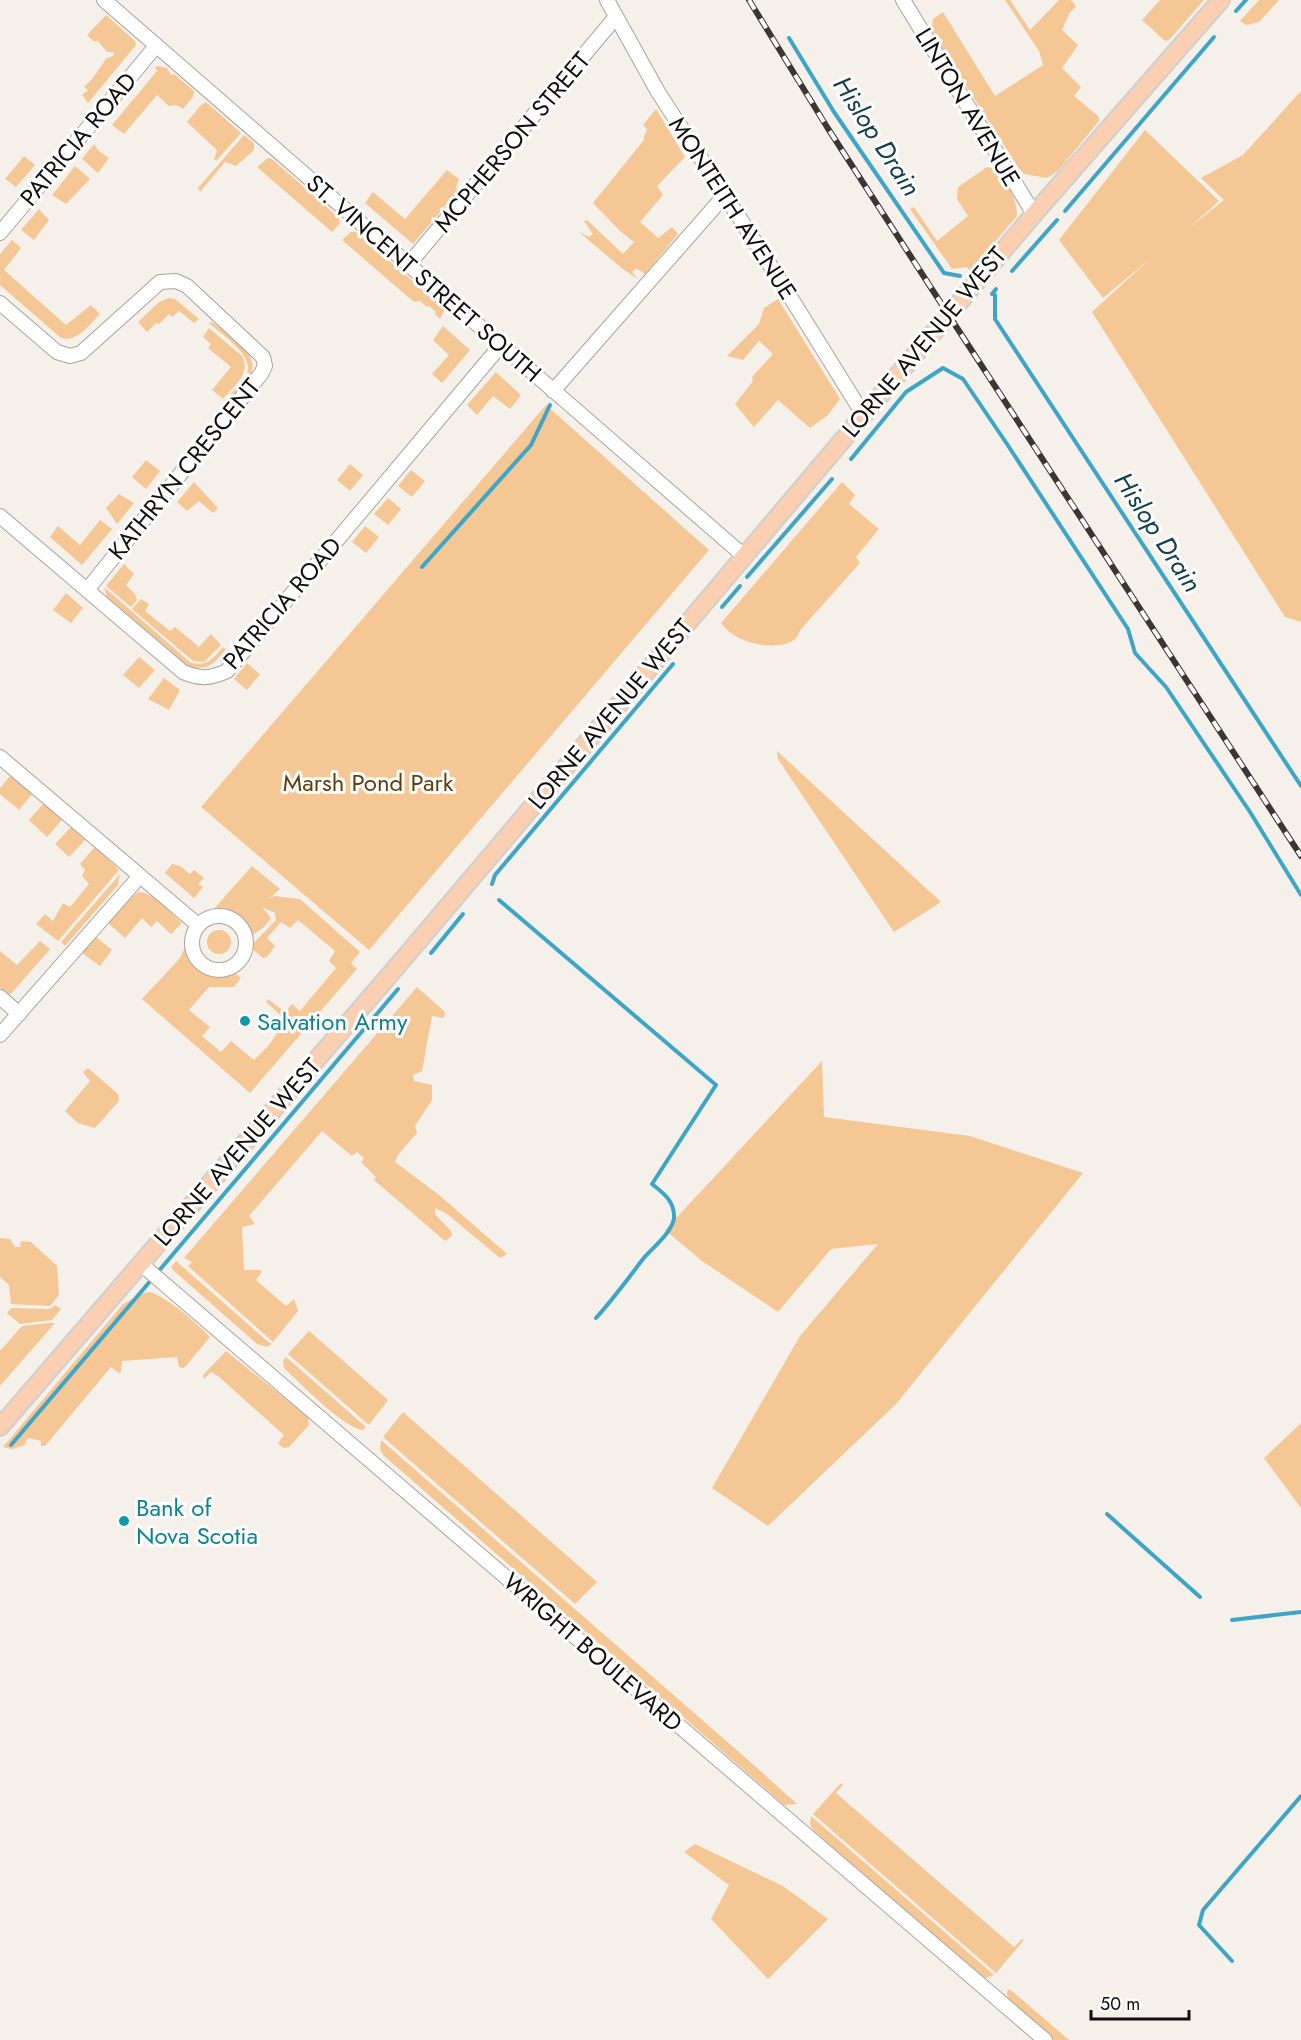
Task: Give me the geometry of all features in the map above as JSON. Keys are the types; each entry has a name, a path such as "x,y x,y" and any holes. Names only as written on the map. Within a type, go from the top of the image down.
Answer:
{"main road":[{"name":"LORNE AVENUE WEST","path":"1,1425 406,956 1034,214 1221,0"}],"street":[{"name":"ST. VINCENT STREET SOUTH","path":"104,0 744,556"},
{"name":"MONTEITH AVENUE","path":"607,0 658,92 863,414"},
{"name":"LINTON AVENUE","path":"903,0 1034,214"},
{"name":"MCPHERSON STREET","path":"408,265 615,18"},
{"name":"PATRICIA ROAD","path":"0,233 156,46"},
{"path":"554,391 725,195"},
{"name":"KATHRYN CRESCENT","path":"0,303 57,352 70,356 81,353 160,282 176,281 187,286 263,357 265,366 261,374 87,590"},
{"name":"PATRICIA ROAD","path":"0,516 183,672 200,679 213,677 227,671 501,345"},
{"path":"0,757 198,925"},
{"path":"0,1035 140,876"},
{"path":"0,997 19,1014"},
{"name":"WRIGHT BOULEVARD","path":"141,1264 1045,2040"}],"green space":[{"path":"1005,0 1010,0 1030,30 1059,0 1071,0 1076,6 1069,14 1062,30 1078,45 1062,68 1081,87 1074,96 1099,117 1099,121 1058,171 1047,178 1024,174 1018,167 933,34 933,19 943,12 995,96 1043,65 1039,51"},
{"path":"1160,0 1204,0 1170,39 1165,41 1142,20"},
{"path":"1259,0 1279,0 1259,22 1246,25 1240,21"},
{"path":"106,15 135,41 136,45 88,103 82,95 88,90 84,87 106,59 114,55 113,52 107,52 98,41 93,41 87,35"},
{"path":"155,67 167,68 171,75 174,74 194,91 193,97 183,109 176,105 169,106 157,95 124,134 112,125 157,71"},
{"path":"1301,91 1301,622 1285,617 1092,312 1151,258 1103,298 1059,240 1145,130 1219,201 1189,228 1224,200 1201,178 1243,155"},
{"path":"206,102 241,133 216,161 214,159 217,150 187,122"},
{"path":"656,109 685,157 657,186 663,195 640,222 658,238 672,227 678,234 645,274 636,268 632,272 638,279 579,232 589,237 593,234 584,221 587,220 623,254 634,242 593,203 644,140 647,129 643,125"},
{"path":"244,135 254,143 254,150 236,166 225,162 200,192 198,188"},
{"path":"94,144 109,158 98,173 82,159"},
{"path":"24,156 35,165 16,187 5,179"},
{"path":"268,158 272,159 339,218 340,223 332,232 257,167"},
{"path":"75,166 90,179 66,204 52,195"},
{"path":"987,167 996,169 1007,185 1015,203 1017,216 970,271 967,267 952,269 910,209 914,207 937,241 968,216 957,199 958,187"},
{"path":"447,170 459,179 456,187 458,191 413,244 365,203 373,192 405,219"},
{"path":"39,209 49,220 34,240 21,230"},
{"path":"351,232 356,232 445,309 440,319 429,306 427,307 420,301 414,302 342,240"},
{"path":"12,240 21,248 4,270 66,325 91,305 100,314 83,332 72,338 61,338 0,285 0,254"},
{"path":"168,298 175,299 199,319 194,323 179,311 172,317 169,314 147,332 138,322 159,302"},
{"path":"778,299 840,399 828,415 810,428 778,400 754,427 735,404 753,381 752,377 773,354 759,341 743,360 727,356 759,324 764,308"},
{"path":"212,322 233,337 247,351 253,366 247,382 228,404 224,401 246,376 247,361 229,340 209,323"},
{"path":"443,326 470,350 442,383 432,374 449,355 433,340"},
{"path":"209,328 242,356 244,362 243,374 223,399 212,390 231,367 208,348 211,344 203,337"},
{"path":"496,372 521,395 510,409 493,396 477,415 467,405"},
{"name":"Marsh Pond Park","path":"546,405 709,550 369,950 201,807"},
{"path":"146,460 160,471 146,489 132,477"},
{"path":"350,464 363,475 350,491 337,480"},
{"path":"411,470 425,481 412,497 398,486"},
{"path":"194,482 218,508 213,513 199,501 187,511 177,502"},
{"path":"842,482 855,495 849,504 879,529 856,557 860,563 791,641 779,645 764,645 750,642 731,633 721,623"},
{"path":"119,494 134,503 117,524 106,508"},
{"path":"388,498 401,509 388,525 374,514"},
{"path":"100,520 112,529 82,565 50,537 58,526 80,545"},
{"path":"365,526 379,537 366,553 352,542"},
{"path":"124,564 134,574 126,585 135,594 137,600 131,607 106,586"},
{"path":"104,587 191,663 206,662 223,647 226,649 210,665 200,668 187,665 107,597"},
{"path":"66,593 83,608 71,623 53,610"},
{"path":"141,599 149,604 145,611 170,631 175,627 199,647 211,634 221,645 204,662 193,661 132,609"},
{"path":"139,657 155,670 139,688 123,675"},
{"path":"247,663 260,674 247,690 234,679"},
{"path":"164,678 180,690 169,710 148,699"},
{"path":"777,751 941,902 894,932 778,759"},
{"path":"11,775 33,793 19,810 0,794 0,788"},
{"path":"44,803 62,820 47,837 29,820"},
{"path":"71,827 85,840 69,857 55,844"},
{"path":"95,847 119,870 58,941 36,924 45,914 53,921 63,903 70,907 89,884 82,876 85,870 80,864"},
{"path":"172,864 180,866 190,874 194,870 204,878 198,884 203,887 194,898 165,873"},
{"path":"252,866 280,889 268,900 274,896 300,899 360,952 351,963 357,969 250,1093 142,999 180,958 188,941 192,956 202,967 215,972 231,970 241,978 234,987 209,987 189,1010 210,1027 202,1036 221,1052 231,1041 254,1060 269,1045 286,1020 266,1002 268,999 285,1012 292,1004 300,1011 336,968 329,961 335,951 298,920 290,928 281,922 267,938 275,946 267,957 263,958 250,947 276,920 275,913 262,907 271,918 264,927 251,936 235,917 212,911"},
{"path":"120,874 118,885 65,946 61,942"},
{"path":"139,892 151,896 182,923 171,934 157,921 151,927 142,918 125,938 108,923 130,898"},
{"path":"219,930 227,934 231,942 227,950 219,954 211,950 207,942 211,934"},
{"path":"96,937 112,950 100,966 82,953"},
{"path":"40,941 50,949 10,995 0,988 0,951 17,965"},
{"path":"417,987 444,1011 445,1015 443,1018 432,1016 422,1071 413,1075 414,1081 432,1085 432,1100 415,1126 417,1133 398,1155 395,1162 439,1195 507,1254 500,1258 447,1214 435,1208 435,1214 451,1231 452,1236 445,1241 374,1180 376,1177 361,1162 364,1158 357,1152 352,1156 322,1131 249,1216 255,1224 242,1227 244,1270 260,1270 262,1272 256,1280 286,1306 294,1299 298,1311 273,1342 188,1266 192,1262 184,1258"},
{"path":"822,1061 824,1117 970,1136 1083,1173 896,1404 768,1526 712,1488 800,1336 878,1244 831,1249 778,1312 702,1261 665,1230"},
{"path":"88,1068 118,1094 119,1101 95,1128 78,1123 65,1111 90,1081 83,1072"},
{"path":"0,1238 10,1239 15,1247 20,1247 21,1241 31,1242 57,1266 59,1295 50,1306 11,1304 9,1285 0,1277"},
{"path":"176,1261 272,1344 267,1347 257,1344 173,1270 171,1267"},
{"path":"149,1292 172,1304 210,1337 186,1366 179,1367 177,1357 122,1361 121,1372 111,1367 45,1446 41,1446 41,1441 29,1438 25,1445 12,1449 3,1447 123,1304"},
{"path":"55,1305 61,1309 52,1320 20,1324 7,1313 11,1308 50,1309"},
{"path":"55,1323 0,1386 0,1351 22,1326"},
{"path":"309,1331 388,1400 369,1425 288,1354"},
{"path":"226,1351 308,1417 309,1425 289,1447 283,1448 278,1443 284,1435 218,1376 211,1372 204,1379 203,1375"},
{"path":"286,1357 366,1427 363,1430 355,1428 322,1404 284,1368 283,1361"},
{"path":"403,1412 597,1582 575,1604 383,1437"},
{"path":"1301,1423 1301,1508 1264,1458"},
{"path":"381,1440 797,1804 784,1805 383,1455 380,1449"},
{"path":"841,1783 843,1785 836,1793 1014,1947 1022,1939 1024,1940 996,1973 813,1814"},
{"path":"811,1816 994,1975 985,1978 979,1976 813,1830 810,1824"},
{"path":"695,1844 783,1886 828,1919 768,1979 711,1919 729,1885 684,1852"},
{"path":"1008,1989 1069,2040 1054,2040 1009,2001"}],"waterway":[{"path":"1236,11 1246,0"},
{"path":"1065,211 1214,37"},
{"name":"Hislop Drain","path":"789,38 834,112 944,273 960,276"},
{"path":"1012,271 1057,220"},
{"name":"Hislop Drain","path":"992,294 996,289"},
{"name":"Hislop Drain","path":"995,295 995,319 1301,786"},
{"path":"851,459 906,392 943,368 963,379 1128,629 1135,653 1166,687 1250,812 1301,895"},
{"path":"422,567 531,445 550,405"},
{"path":"747,577 832,479"},
{"path":"722,607 740,586"},
{"path":"492,884 495,875 673,664"},
{"path":"499,900 716,1085 652,1184 664,1194 673,1207 674,1218 670,1229 596,1318"},
{"path":"431,953 463,914"},
{"path":"157,1273 398,989"},
{"path":"11,1445 152,1279"},
{"path":"1107,1514 1200,1597"},
{"path":"1232,1620 1301,1612"},
{"path":"1232,1961 1199,1925 1203,1910 1301,1796"}],"railway":[{"path":"749,0 827,127 1301,856"}],"place":[{"name":"Salvation Army","path":"245,1021"},
{"name":"Bank of Nova Scotia","path":"124,1521"}]}
